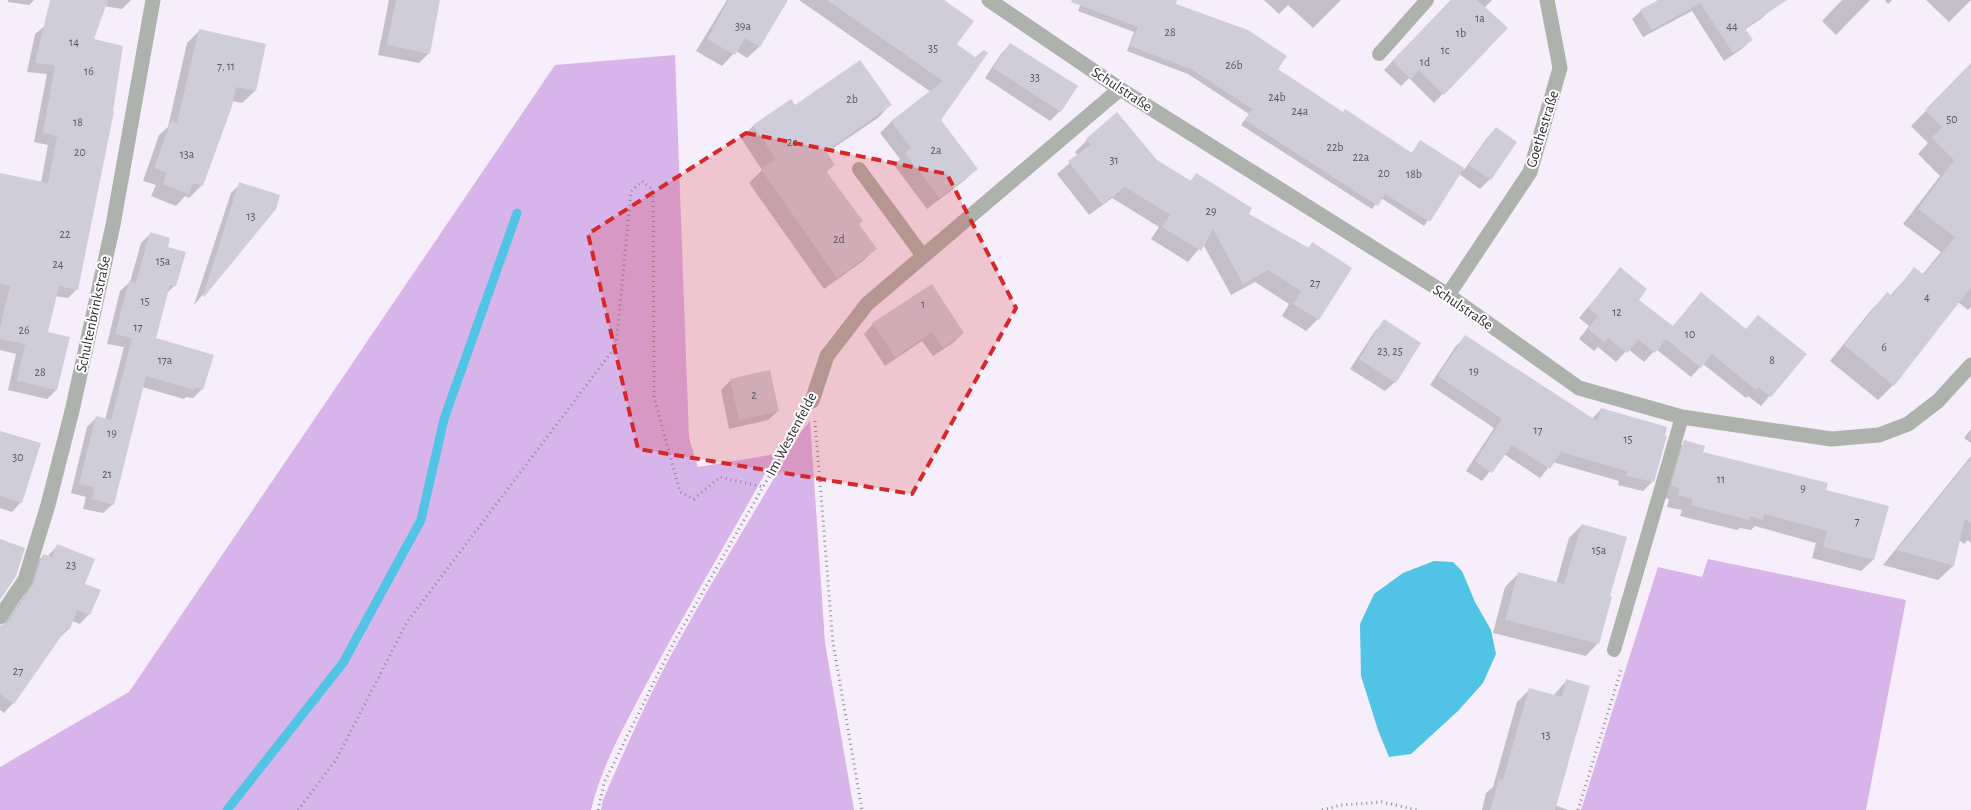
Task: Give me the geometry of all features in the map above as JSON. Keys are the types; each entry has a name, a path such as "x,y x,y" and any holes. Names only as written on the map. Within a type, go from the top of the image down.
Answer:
{"street":[{"name":"Schultenbrinkstraße","path":"0,617 25,580 48,505 72,411 113,225 153,0"},
{"name":"Schulstraße","path":"989,0 1120,89 1448,295 1579,388 1682,417 1831,439 1879,435 1908,424 1938,401 1971,365"},
{"name":"Goethestraße","path":"1448,295 1530,172 1560,68 1547,0"},
{"name":"Im Westenfelde","path":"812,401 827,356 867,304 1120,89"}],"lane":[{"path":"1379,54 1427,0"},
{"path":"860,169 923,256"},
{"path":"1614,650 1682,417"}],"path":[{"path":"298,810 336,760 407,622 616,346 631,191 642,181 653,190 654,397 680,492 694,499 720,477 763,487"},
{"name":"Im Westenfelde","path":"598,810 604,782 673,644 812,401"},
{"path":"812,401 833,643 862,810"},
{"path":"1578,810 1622,666 1614,650"},
{"path":"1322,810 1341,804 1382,802 1417,810"}],"highlighted area":[{"path":"746,133 947,174 1016,308 912,494 638,449 588,234"}],"shaded area":[{"path":"675,55 689,438 698,467 776,454 680,622 632,711 608,759 591,810 0,810 0,767 129,692 555,65"},
{"path":"810,421 825,643 854,810 601,810 603,800 627,745 671,655 801,432"},
{"path":"1708,559 1906,600 1866,810 1581,810 1658,567 1702,577"}],"water":[{"path":"1434,561 1453,562 1462,571 1475,602 1491,630 1496,654 1483,683 1458,711 1411,754 1389,757 1378,730 1361,676 1360,624 1374,594 1403,573"}],"building":[{"path":"50,0 108,0 94,39 123,46 114,111 78,290 59,286 48,332 70,337 57,390 17,381 25,344 0,339 0,328 10,286 0,284 0,173 48,183 57,136 43,133 55,65 35,63"},
{"path":"396,0 440,0 430,54 387,45"},
{"path":"729,0 788,0 760,47 745,38 735,55 707,39"},
{"path":"827,0 944,0 974,21 957,44 975,57 984,50 988,53 941,120 978,169 939,198 905,153 911,148 891,121 943,81"},
{"path":"1072,0 1177,0 1176,4 1248,30 1287,56 1278,69 1343,112 1345,109 1412,153 1420,140 1464,168 1430,222 1385,194 1378,206 1245,120 1252,109 1193,70 1130,46 1138,27 1071,2"},
{"path":"1451,0 1477,0 1508,28 1444,95 1419,70 1411,79 1392,61"},
{"path":"1658,0 1787,0 1745,28 1753,40 1733,53 1700,3 1652,30 1640,10"},
{"path":"199,29 266,44 256,91 236,87 232,106 203,186 193,183 189,194 163,184 167,173 154,168 171,121 177,123"},
{"path":"1010,43 1078,86 1061,112 993,68"},
{"path":"860,60 892,105 826,151 835,165 826,171 863,221 859,224 877,249 837,278 761,169 776,159 753,125 791,99 795,105"},
{"path":"1971,63 1971,287 1894,386 1844,345 1887,292 1892,296 1914,267 1924,275 1955,237 1918,209 1954,160 1932,138 1942,127 1925,110"},
{"path":"1117,112 1157,160 1191,181 1196,173 1252,208 1249,214 1309,248 1312,242 1352,268 1319,320 1293,304 1301,291 1268,270 1243,284 1213,229 1201,251 1162,227 1170,215 1125,187 1102,204 1068,161 1091,145 1086,139"},
{"path":"1496,127 1517,142 1491,180 1469,165"},
{"path":"239,182 280,195 276,209 204,297 203,296"},
{"path":"150,232 170,238 168,247 186,252 176,286 170,285 156,338 214,355 203,390 195,387 194,390 146,376 114,505 92,499 94,487 79,484 96,416 111,420 132,338 115,334 129,281 136,283"},
{"path":"1620,267 1647,289 1639,300 1673,326 1701,292 1746,329 1758,315 1807,354 1771,397 1758,387 1756,390 1712,354 1701,368 1666,339 1655,353 1638,339 1627,353 1608,338 1604,342 1588,329 1598,316 1588,308"},
{"path":"932,284 964,333 943,348 932,332 895,357 872,323"},
{"path":"1384,319 1421,343 1396,383 1359,359"},
{"path":"1465,335 1597,421 1601,408 1667,427 1665,436 1667,436 1654,482 1626,476 1627,471 1561,452 1550,469 1512,445 1492,473 1475,461 1502,419 1438,376"},
{"path":"770,370 779,411 739,420 730,379"},
{"path":"0,431 41,443 22,503 0,496"},
{"path":"1684,440 1705,446 1703,452 1828,483 1826,490 1889,506 1874,560 1823,547 1827,531 1764,514 1763,520 1751,516 1749,520 1691,505 1693,499 1678,495 1680,488 1671,486"},
{"path":"1971,458 1971,523 1965,519 1954,566 1897,550"},
{"path":"1582,524 1627,537 1610,596 1612,597 1599,644 1505,620 1518,572 1564,584"},
{"path":"0,539 25,548 16,576 0,600"},
{"path":"57,544 95,559 85,584 101,590 90,615 77,610 70,629 67,628 14,704 0,694 0,626 8,622 33,585 43,554 52,557"},
{"path":"1566,679 1590,686 1555,810 1490,810 1499,779 1503,780 1529,688 1562,697"}],"waterway":[{"path":"227,810 343,663 421,520 444,419 517,213"}]}
